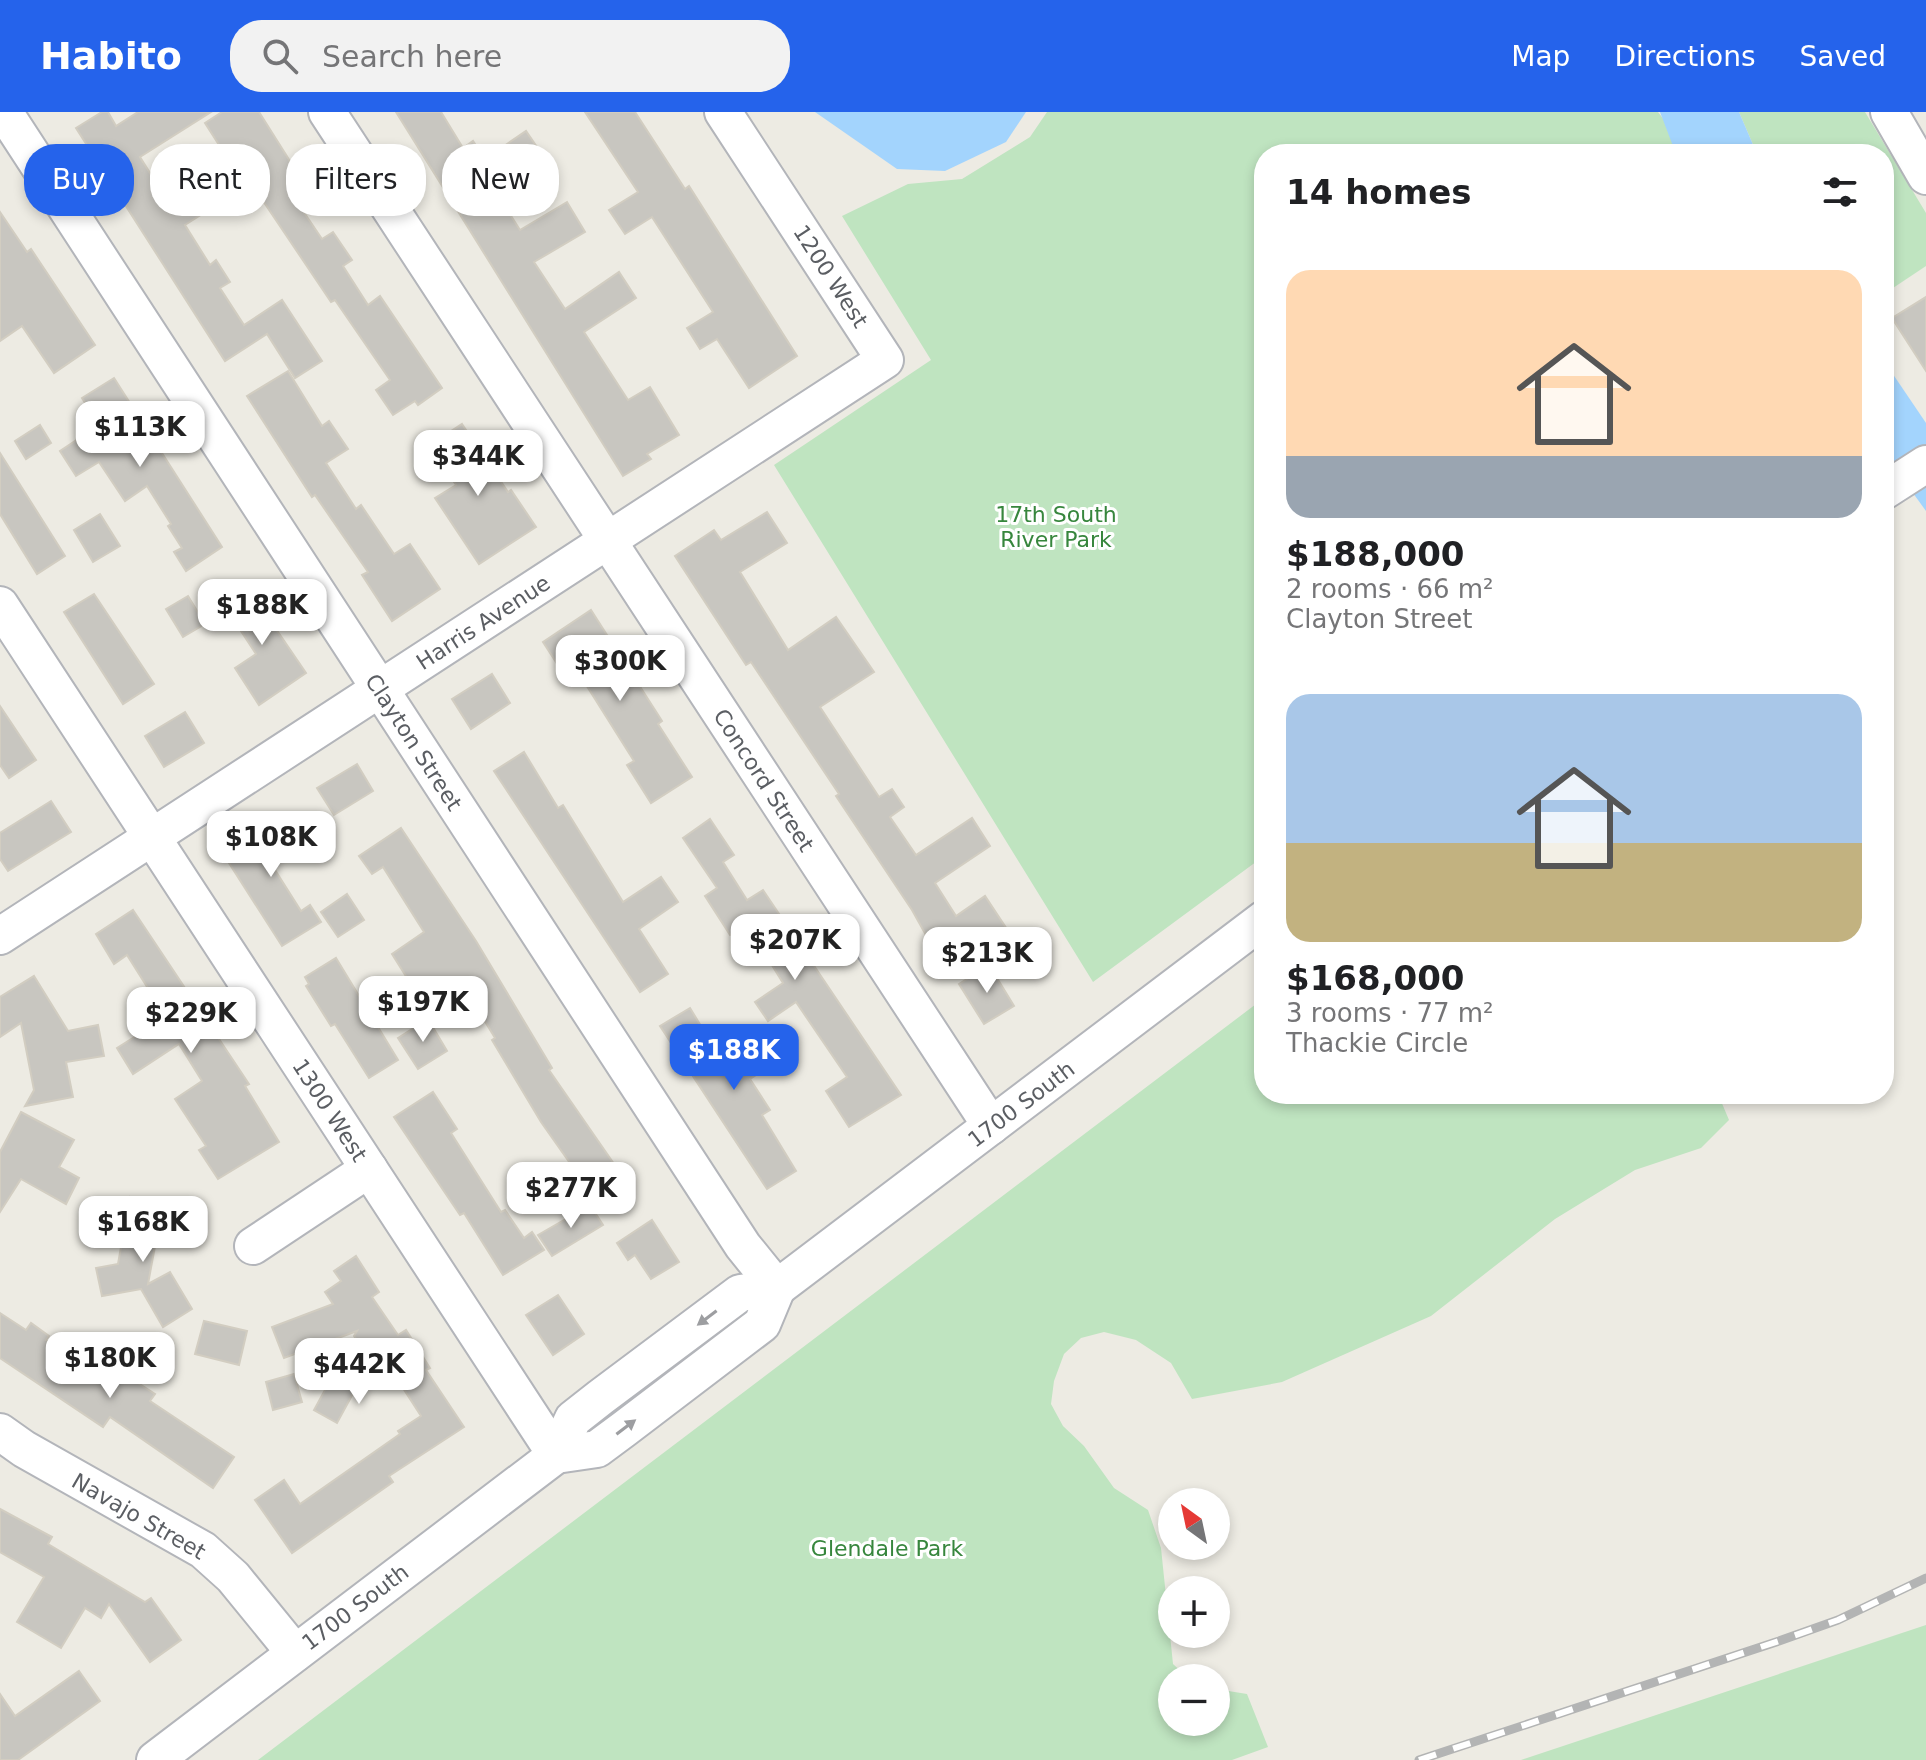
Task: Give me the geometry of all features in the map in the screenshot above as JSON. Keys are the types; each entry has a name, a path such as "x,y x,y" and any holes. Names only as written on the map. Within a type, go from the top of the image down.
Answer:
{"street":[{"name":"Clayton Street","path":"4,112 743,1246 777,1288"},
{"name":"Concord Street","path":"327,112 991,1126"},
{"name":"1200 West","path":"723,112 885,360"},
{"path":"1889,112 1926,176"},
{"name":"Harris Avenue","path":"0,936 885,360"},
{"path":"1894,485 1926,464"},
{"name":"1300 West","path":"0,605 556,1455"},
{"name":"1700 South","path":"155,1760 556,1455 573,1419 740,1293 777,1288 1254,927"},
{"path":"253,1246 369,1169"},
{"name":"Navajo Street","path":"0,1432 203,1550 233,1577 295,1653"}],"green space":[{"name":"17th South River Park","path":"1047,112 1658,112 1682,144 1254,144 1254,863 1093,982 774,465 931,360 842,216 908,184 962,179 1030,137"},
{"path":"1739,112 1865,112 1884,144 1753,144"},
{"path":"1894,160 1926,213 1926,266 1894,287"},
{"name":"Glendale Park","path":"1254,1006 1254,1104 1722,1104 1729,1120 1701,1148 1635,1170 1555,1219 1431,1316 1282,1382 1192,1399 1171,1363 1136,1340 1104,1332 1081,1338 1064,1354 1054,1381 1051,1404 1063,1426 1084,1446 1114,1488 1148,1510 1158,1539 1158,1560 1162,1560 1164,1576 1158,1576 1158,1648 1171,1648 1173,1664 1158,1664 1158,1736 1230,1736 1230,1691 1247,1694 1268,1747 1232,1760 258,1760"},
{"path":"1926,1625 1926,1760 1521,1760"}],"water":[{"path":"815,112 1026,112 1006,142 945,171 897,169"},
{"path":"1660,112 1739,112 1753,144 1672,144"},
{"path":"1894,376 1926,423 1926,511 1894,467"}],"building":[{"path":"102,112 108,112 116,126 138,112 211,112 161,144 150,144 150,151 140,157 150,173 150,216 199,216 185,225 210,265 216,260 230,282 220,288 244,325 282,300 322,361 295,378 267,334 225,361 132,216 134,144 86,144 76,128"},
{"path":"222,112 259,112 286,155 286,216 306,216 322,239 333,232 352,260 343,266 368,305 380,296 442,388 418,405 415,401 393,415 376,390 390,380 335,300 331,302 270,211 270,144 218,144 205,123"},
{"path":"396,112 441,112 461,144 442,144 442,186 426,160 426,144 416,144"},
{"path":"585,112 635,112 685,189 689,186 797,356 749,388 717,339 700,349 687,328 713,312 652,217 625,234 609,210 638,192"},
{"path":"526,131 535,144 507,144"},
{"path":"567,202 585,232 534,262 565,309 619,272 636,298 584,332 628,400 650,387 679,435 647,454 651,459 623,476 461,216 511,216 520,230 544,216 559,216 559,207"},
{"path":"0,212 27,252 31,249 95,345 54,373 22,326 0,341"},
{"path":"1926,297 1926,371 1894,321 1894,317"},
{"path":"288,371 322,426 329,421 348,449 326,463 356,509 361,505 394,554 410,544 440,589 392,621 362,575 368,572 315,495 312,497 247,396"},
{"path":"114,378 222,547 186,571 174,552 182,548 168,526 171,524 147,486 125,501 99,462 76,476 60,451 99,425 82,398"},
{"path":"462,424 536,527 479,564 435,498 456,485 430,445"},
{"path":"40,425 51,443 26,459 15,441"},
{"path":"0,453 65,556 37,574 0,514"},
{"path":"767,512 787,543 740,572 788,650 836,617 874,672 820,707 879,797 892,789 904,807 890,817 916,855 972,818 990,846 935,883 956,916 985,896 1024,955 999,972 972,931 936,953 912,910 836,796 839,794 751,662 746,665 675,556 714,530 721,540"},
{"path":"100,514 120,546 93,562 74,530"},
{"path":"244,582 306,673 259,705 235,668 256,654 220,599"},
{"path":"94,594 154,684 123,704 64,612"},
{"path":"188,596 205,624 183,637 166,609"},
{"path":"591,610 662,721 658,724 692,777 651,803 627,765 634,761 578,672 567,679 543,642"},
{"path":"492,674 510,703 471,729 452,699"},
{"path":"0,706 36,760 9,778 0,765"},
{"path":"185,712 204,743 164,767 145,736"},
{"path":"524,752 558,808 563,805 623,902 661,877 678,902 639,929 668,974 640,992 494,771"},
{"path":"357,764 373,791 334,815 317,788"},
{"path":"51,801 71,832 8,871 0,859 0,833"},
{"path":"284,814 302,843 270,862 301,911 310,905 321,922 282,946 222,852"},
{"path":"710,819 734,855 723,862 747,900 763,890 901,1095 849,1127 826,1091 847,1077 796,1002 768,1021 755,1002 783,983 747,925 730,935 705,896 717,888 683,838"},
{"path":"401,828 476,941 552,1068 549,1070 630,1187 601,1207 541,1122 469,995 463,999 461,996 431,1016 392,954 424,932 383,867 372,874 359,856"},
{"path":"347,894 364,920 338,937 321,912"},
{"path":"133,910 249,1084 245,1086 279,1142 218,1179 199,1150 206,1146 175,1099 202,1081 179,1044 133,1074 117,1048 166,1017 127,955 114,964 96,934"},
{"path":"336,958 398,1060 369,1078 335,1024 331,1026 306,986 309,984 305,977"},
{"path":"989,965 1014,1006 984,1024 959,984"},
{"path":"34,976 68,1031 98,1025 104,1056 66,1062 73,1097 25,1106 34,1090 21,1023 0,1037 0,997"},
{"path":"690,1008 721,1059 761,1032 779,1060 750,1079 770,1110 762,1115 796,1171 767,1189 660,1026"},
{"path":"428,1019 447,1051 418,1069 398,1038"},
{"path":"433,1092 457,1129 451,1133 501,1212 505,1210 524,1238 532,1232 544,1250 503,1275 464,1213 460,1215 394,1117"},
{"path":"21,1112 74,1140 59,1167 79,1178 66,1204 21,1179 0,1212 0,1152"},
{"path":"130,1197 163,1203 148,1284 170,1272 192,1309 163,1327 141,1289 102,1296 96,1268 118,1264"},
{"path":"590,1205 603,1225 552,1256 538,1235"},
{"path":"652,1220 679,1262 651,1279 635,1255 628,1260 617,1243"},
{"path":"356,1256 379,1292 372,1297 398,1335 406,1330 430,1368 426,1370 464,1427 389,1476 393,1482 292,1553 255,1500 284,1480 300,1504 421,1416 390,1368 379,1375 354,1336 357,1331 284,1358 272,1327 333,1304 325,1292 341,1281 334,1271"},
{"path":"558,1295 584,1334 553,1355 526,1315"},
{"path":"0,1313 26,1330 31,1323 49,1336 46,1340 96,1374 104,1361 155,1394 150,1401 234,1457 213,1488 110,1417 103,1427 0,1358"},
{"path":"204,1321 247,1331 239,1365 195,1354"},
{"path":"294,1374 302,1402 273,1410 266,1382"},
{"path":"332,1377 355,1390 337,1423 314,1410"},
{"path":"0,1509 52,1537 48,1544 145,1602 151,1598 181,1640 150,1662 109,1604 101,1618 85,1608 61,1648 17,1622 44,1577 0,1552"},
{"path":"79,1671 100,1701 18,1760 0,1760 0,1694 15,1716"}],"railway":[{"path":"1419,1760 1838,1620 1926,1578"}]}
